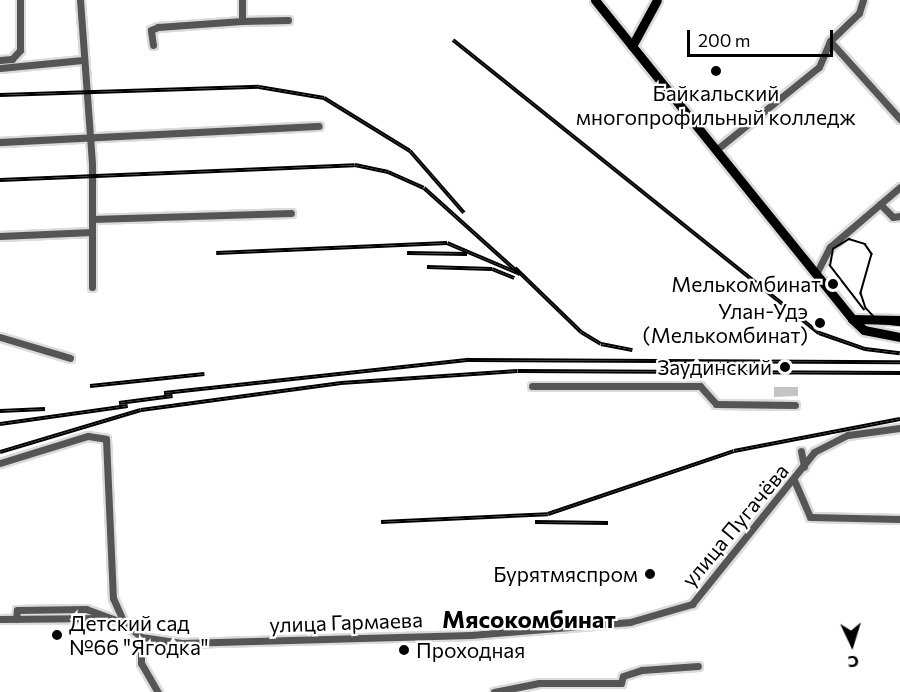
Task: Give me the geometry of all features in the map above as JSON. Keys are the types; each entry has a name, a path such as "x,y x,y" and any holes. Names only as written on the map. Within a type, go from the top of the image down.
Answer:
{"main road":[{"path":"595,0 852,319 864,330 900,337"},
{"path":"632,46 657,0"},
{"path":"852,319 900,320"}],"street":[{"path":"0,60 12,59 20,50 20,0"},
{"path":"80,0 90,139 92,287"},
{"path":"242,0 242,21"},
{"path":"716,150 819,67 830,41 859,13 863,0"},
{"path":"153,45 151,30 158,27 288,20"},
{"path":"830,41 900,119"},
{"path":"0,68 83,60"},
{"path":"0,142 319,126"},
{"path":"816,274 830,247 900,187"},
{"path":"880,204 893,217 900,216"},
{"path":"92,219 291,213"},
{"path":"0,236 92,232"},
{"path":"0,337 70,358"},
{"path":"532,386 700,386 716,404 795,405"},
{"name":"улица Пугачёва","path":"692,604 804,468 814,452 831,439 900,428"},
{"path":"0,463 88,436 106,439 111,586 124,623"},
{"name":"улица Пугачёва","path":"801,451 804,468"},
{"path":"794,480 810,517 900,519"},
{"name":"улица Гармаева","path":"141,637 182,643 471,635 630,622 692,604"},
{"path":"0,619 104,618 124,623 141,637 141,663 158,692"},
{"path":"494,692 539,684 621,683 623,676 642,670 698,666"}],"building":[{"name":"Заудинский","path":"774,387 798,387 798,396 774,397"}],"tram line":[{"path":"864,310 830,266 833,249 849,239 865,244 872,254 861,293 866,308 880,323 900,325"}],"railway":[{"path":"453,40 819,333 865,349 900,353"},
{"path":"0,95 259,87 324,98 410,151 464,213"},
{"path":"0,180 355,165 388,172 424,188 520,274 447,243 216,253"},
{"path":"407,253 467,254"},
{"path":"427,267 492,269 514,278"},
{"path":"515,268 581,332 601,344 632,350"},
{"path":"164,393 469,360 900,362"},
{"path":"0,452 141,410 341,383 518,371 900,373"},
{"path":"90,386 204,374"},
{"path":"119,403 173,396"},
{"path":"0,424 128,406"},
{"path":"0,411 45,409"},
{"path":"381,522 548,514 734,451 900,419"},
{"path":"535,522 608,523"}],"place":[{"name":"Байкальский многопрофильный колледж","path":"716,71"},
{"name":"Мелькомбинат","path":"833,284"},
{"name":"Улан-Удэ (Мелькомбинат)","path":"820,323"},
{"name":"Заудинский","path":"785,367"},
{"name":"Бурятмяспром","path":"650,574"},
{"name":"Детский сад №66 \"Ягодка\"","path":"57,635"},
{"name":"Проходная","path":"404,650"}],"district":[{"name":"Мясокомбинат","path":"529,619"}]}
